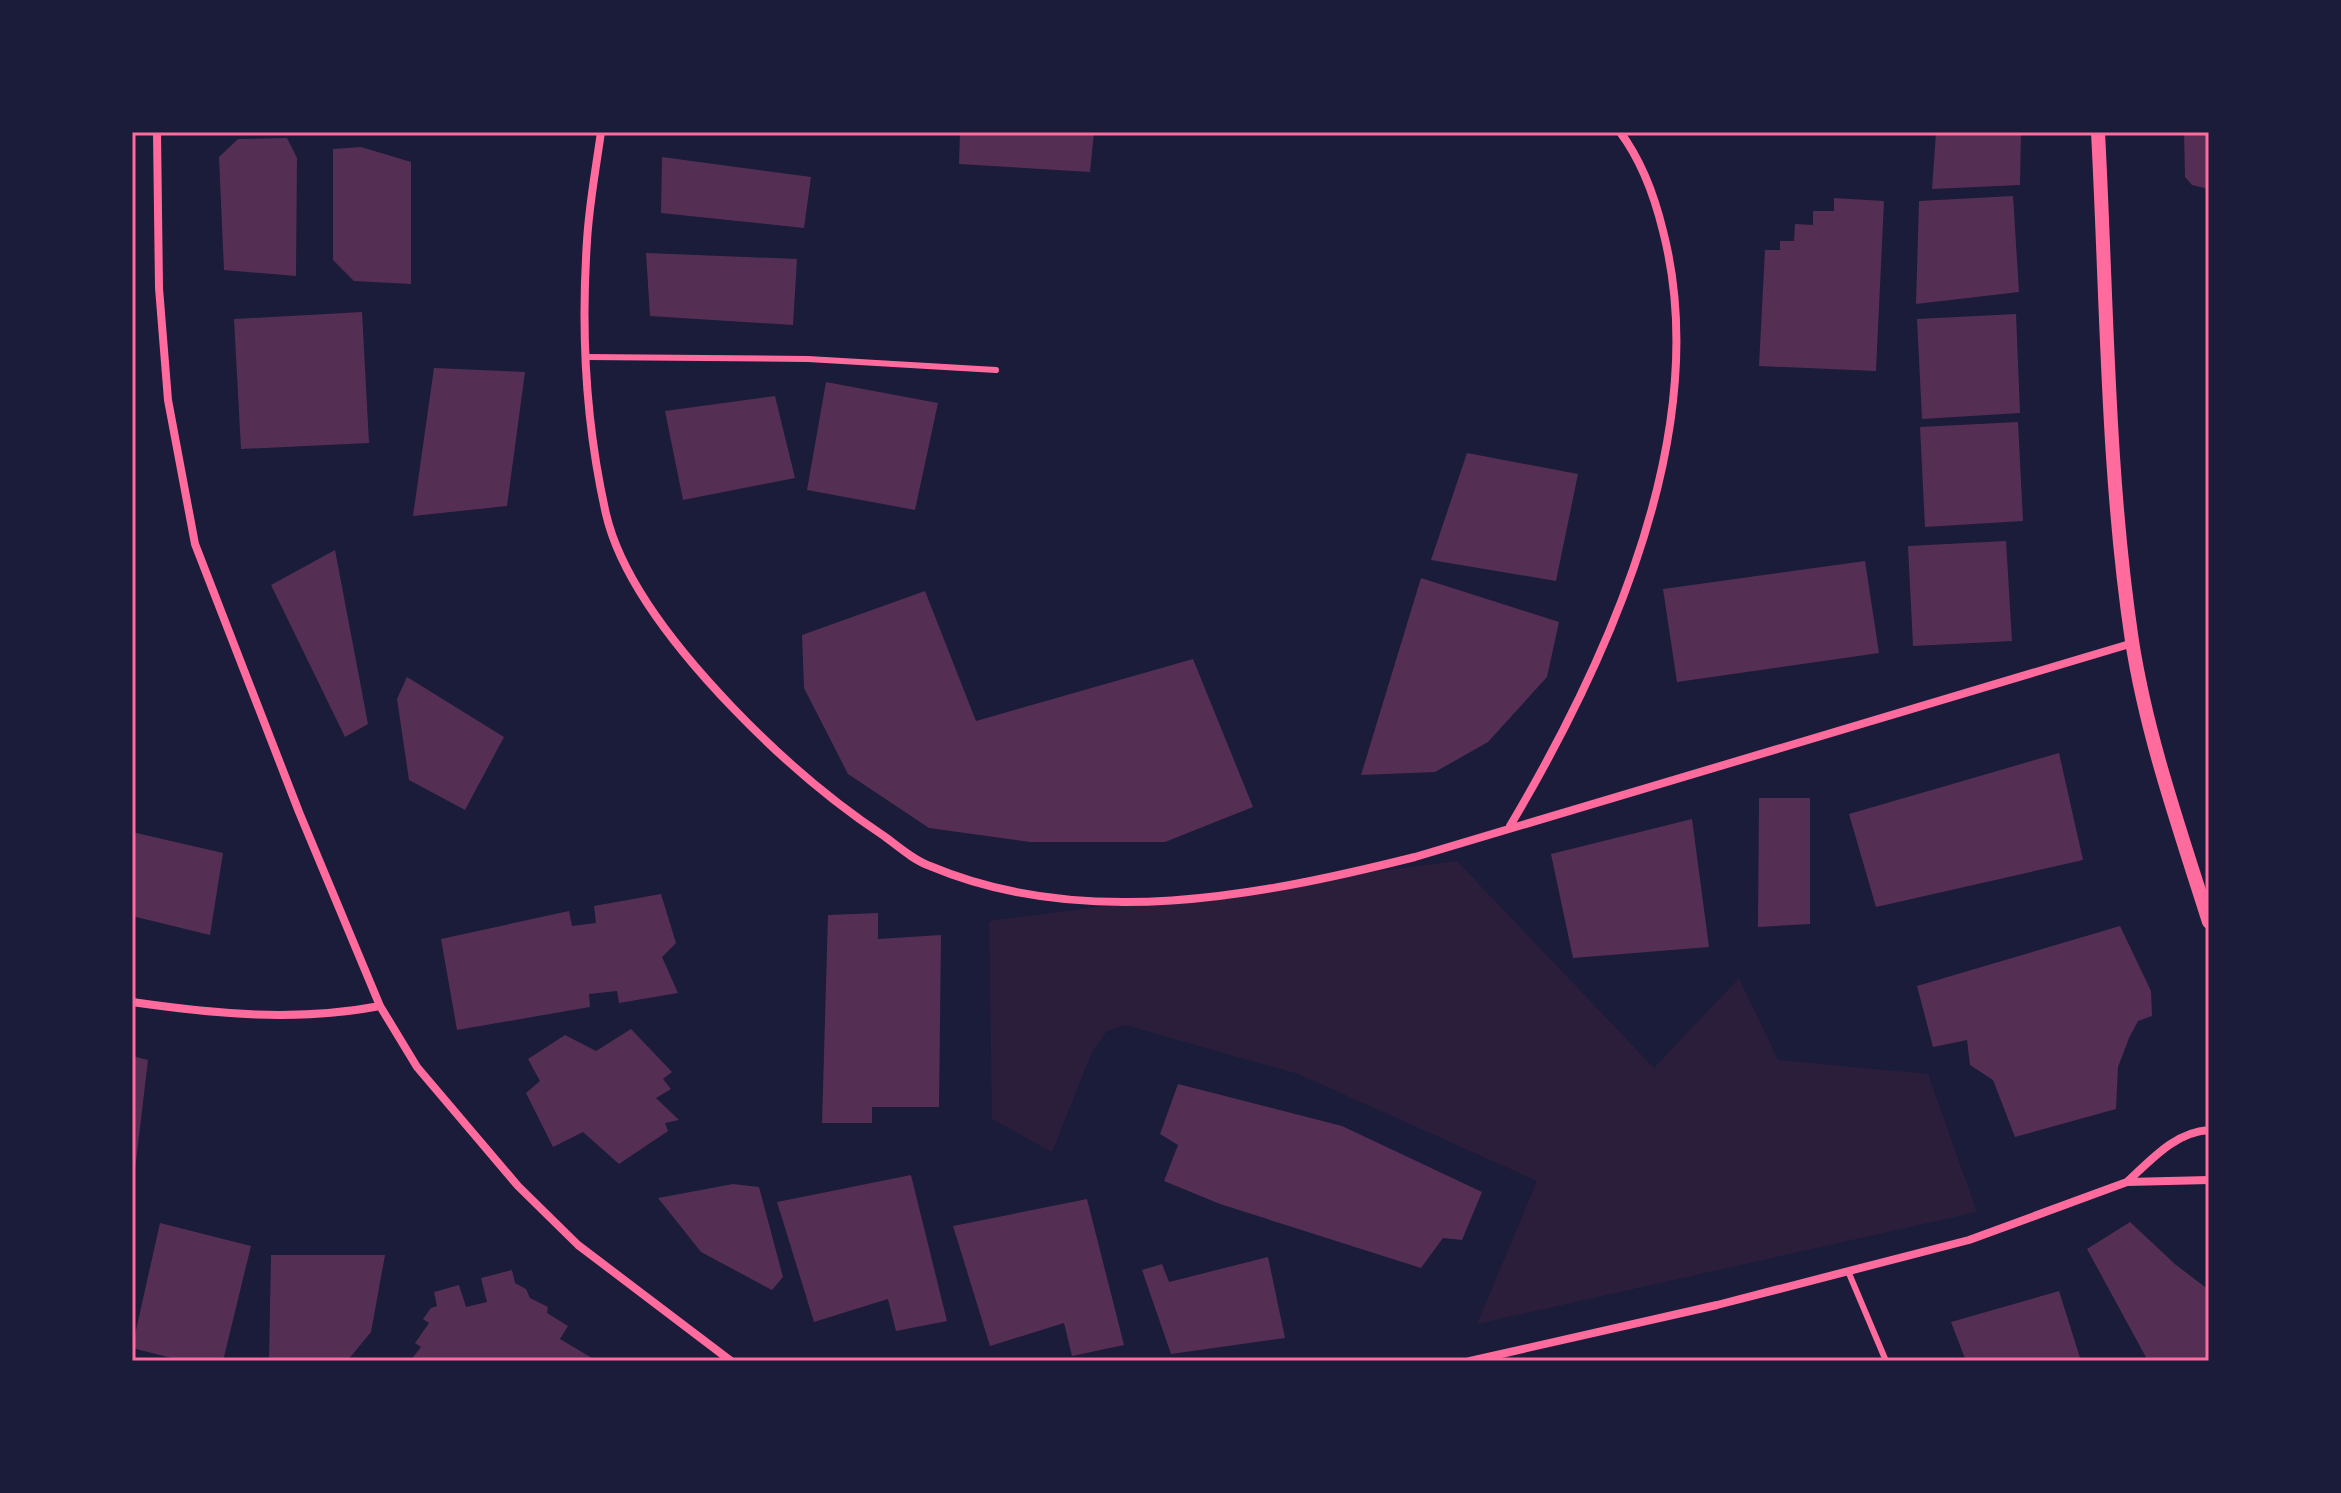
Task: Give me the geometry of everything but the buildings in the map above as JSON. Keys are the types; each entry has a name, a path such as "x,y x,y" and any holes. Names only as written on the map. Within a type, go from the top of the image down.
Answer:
{"street":[{"path":"157,132 159,288 168,400 195,544 287,783 380,1006 417,1067 518,1186 578,1245 731,1361"},
{"path":"601,132 587,240 586,357 607,517 632,578 699,672 776,752 845,810 927,866 1003,890 1075,901 1197,899 1313,883 1415,857 2133,643"},
{"path":"1509,827 1556,748 1636,557 1660,475 1676,395 1677,317 1671,261 1656,202 1620,132"},
{"path":"2098,132 2119,532 2133,643 2158,759 2209,922"},
{"path":"132,1002 221,1014 274,1016 337,1014 380,1006"},
{"path":"2127,1182 2162,1150 2182,1138 2209,1130"},
{"path":"1470,1361 1969,1240 2127,1182 2209,1180"}],"lane":[{"path":"586,357 808,359 996,370"},
{"path":"1848,1271 1886,1361"}],"shaded area":[{"path":"1457,861 1654,1068 1739,978 1778,1060 1928,1074 1977,1212 1477,1324 1537,1181 1298,1074 1125,1025 1107,1031 1092,1052 1052,1152 992,1119 989,921"}]}
